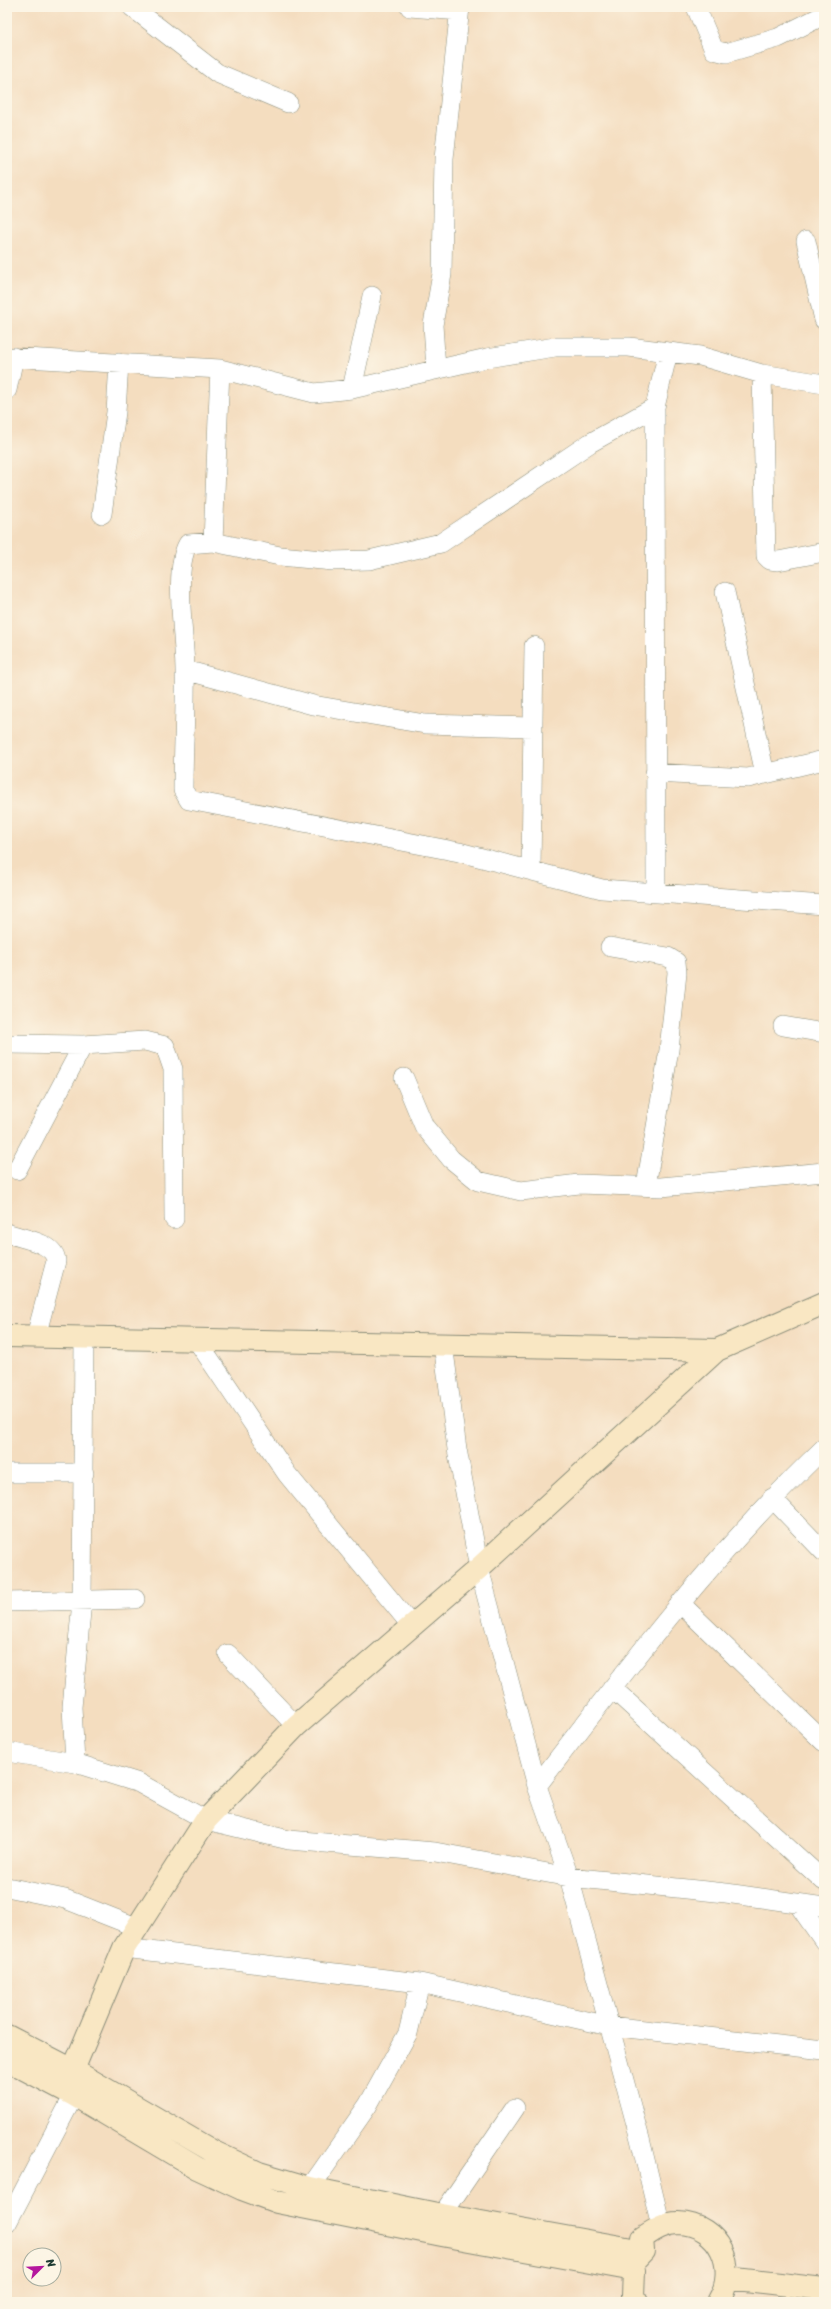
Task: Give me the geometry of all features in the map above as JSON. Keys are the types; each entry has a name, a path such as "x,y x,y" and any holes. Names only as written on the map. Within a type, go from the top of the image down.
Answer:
{"street":[{"path":"134,7 217,73 288,103"},
{"path":"410,7 460,9 444,159 442,274 433,325 436,369"},
{"path":"696,7 714,50 726,53 778,38 824,15"},
{"path":"806,241 824,320"},
{"path":"352,390 372,296"},
{"path":"7,390 10,357 220,369 314,393 352,390 487,358 555,347 629,347 700,356 762,374 824,384"},
{"path":"656,893 654,407 668,352"},
{"path":"102,514 116,412 119,363"},
{"path":"213,542 220,369"},
{"path":"762,374 766,556 770,560 778,561 824,552"},
{"path":"654,407 590,443 441,543 369,560 333,561 280,556 213,542 188,544 182,553 181,572 185,670 182,790 189,800 459,852 602,889 824,905"},
{"path":"725,592 765,774"},
{"path":"531,870 534,646"},
{"path":"185,670 313,705 425,724 533,727"},
{"path":"655,773 748,778 824,760"},
{"path":"610,947 668,957 676,962 677,972 669,1050 646,1186"},
{"path":"783,1026 824,1032"},
{"path":"7,1044 83,1045 145,1041 165,1046 173,1069 174,1219"},
{"path":"17,1170 83,1045"},
{"path":"404,1078 424,1126 451,1159 478,1181 521,1191 579,1184 661,1187 824,1172"},
{"path":"7,1233 50,1248 55,1254 56,1261 36,1336"},
{"path":"7,2224 74,2095 124,1948 136,1927 206,1820 296,1726 478,1568 717,1350 824,1303"},
{"path":"7,1336 717,1350"},
{"path":"75,1763 72,1707 82,1601 84,1337"},
{"path":"196,1339 287,1474 411,1625"},
{"path":"443,1344 457,1449 478,1568 537,1786 569,1877 661,2226"},
{"path":"537,1786 612,1688 680,1603 772,1498 824,1448"},
{"path":"7,1473 84,1473"},
{"path":"772,1498 824,1552"},
{"path":"7,1602 135,1599"},
{"path":"680,1603 824,1742"},
{"path":"228,1654 296,1726"},
{"path":"612,1688 816,1863 824,1881"},
{"path":"7,1752 75,1763 139,1783 206,1820 289,1840 435,1852 569,1877 726,1893 824,1907"},
{"path":"7,1887 66,1899 136,1927"},
{"path":"798,1904 824,1941"},
{"path":"124,1948 420,1983 609,2026 824,2050"},
{"path":"310,2188 368,2105 408,2033 420,1983"},
{"path":"7,2036 81,2074 214,2152 259,2173 310,2188 442,2215 638,2261"},
{"path":"7,2060 74,2095 197,2168 242,2189 277,2202 442,2235 638,2261"},
{"path":"55,2085 81,2074"},
{"path":"442,2215 515,2108"},
{"path":"637,2302 633,2296 642,2238 661,2226 678,2223 693,2226 709,2234 719,2246 727,2260 727,2278 723,2293 718,2302"},
{"path":"727,2278 824,2289"}]}
